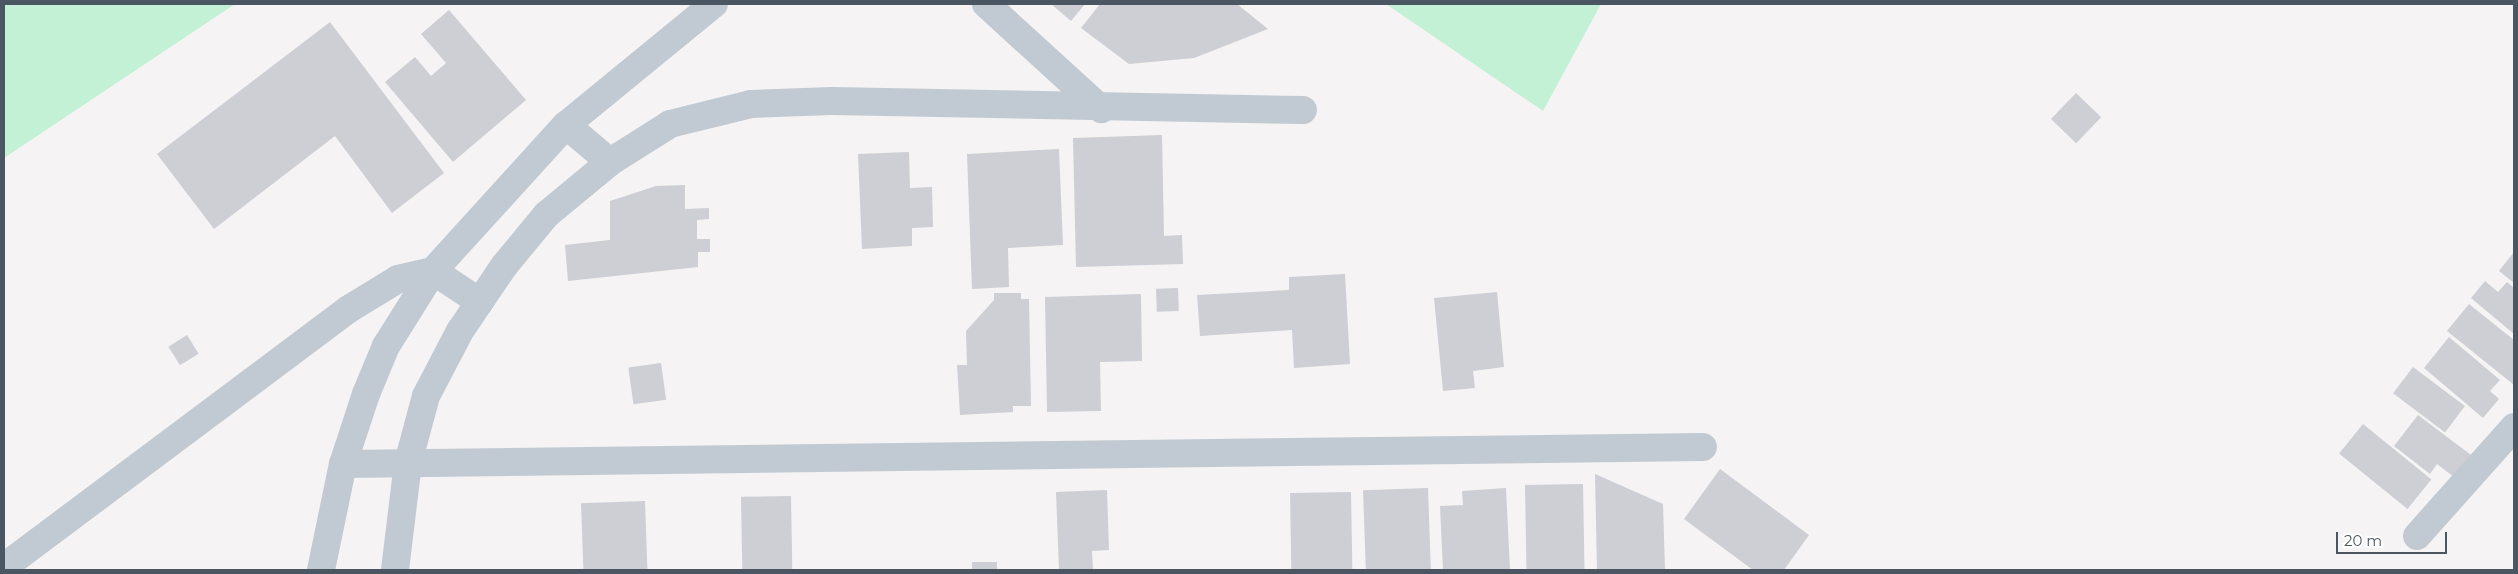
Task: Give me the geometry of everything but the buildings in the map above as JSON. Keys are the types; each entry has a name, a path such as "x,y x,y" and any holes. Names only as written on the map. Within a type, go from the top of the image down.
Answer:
{"street":[{"path":"321,570 343,464 386,346 434,271 566,125 714,4"},
{"path":"986,4 1101,109"},
{"path":"395,570 408,463 426,396 480,302 546,214 610,162 670,124 751,104 832,101 1101,109 1304,110"},
{"path":"566,125 610,162"},
{"path":"4,566 348,309 398,279 434,271 480,302"},
{"path":"2417,536 2514,427"},
{"path":"343,464 1703,446"}],"green space":[{"path":"4,4 235,4 4,158"},
{"path":"1386,4 1601,4 1543,111"}]}
